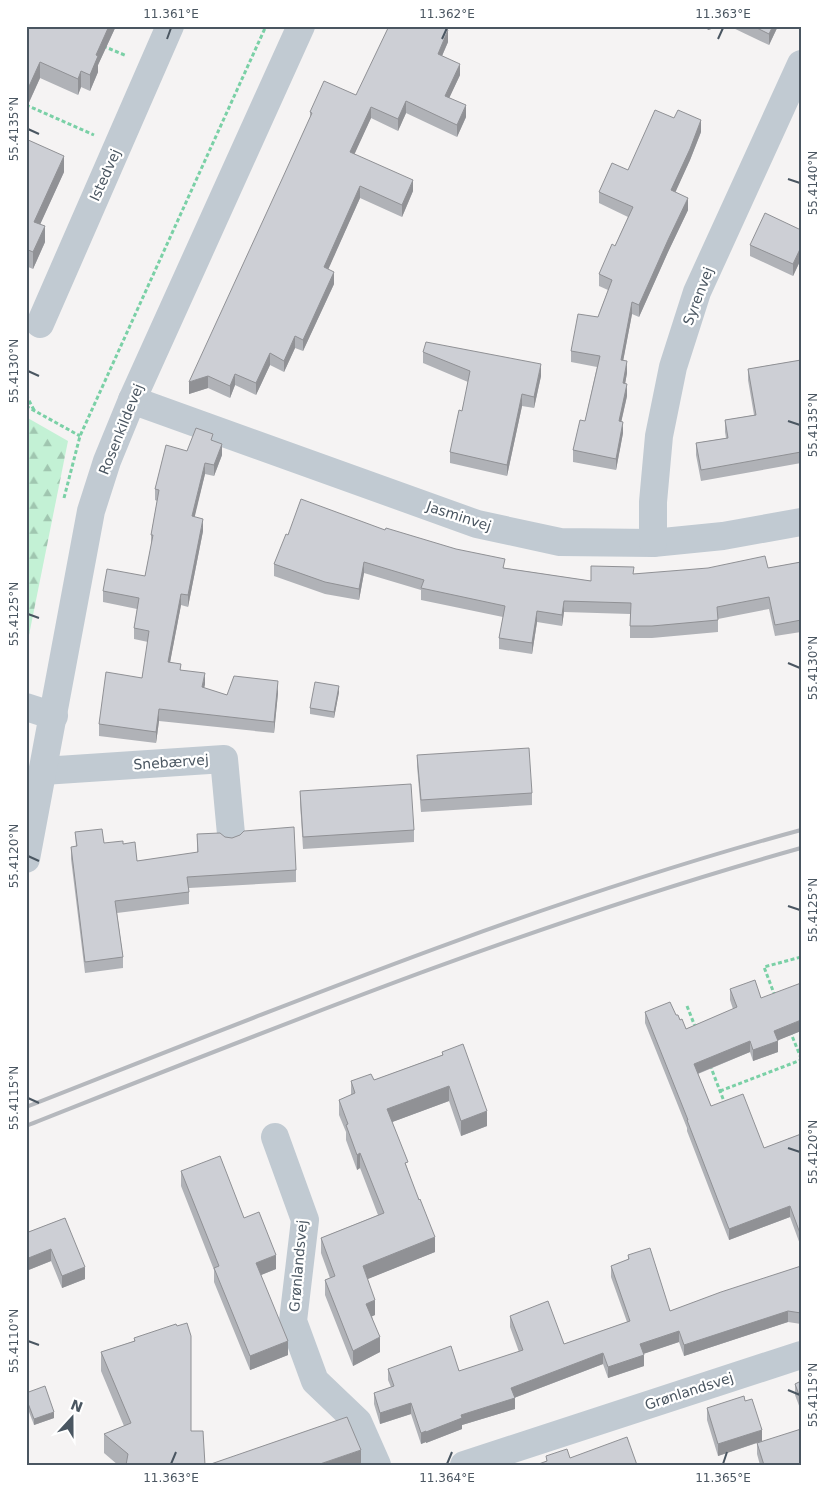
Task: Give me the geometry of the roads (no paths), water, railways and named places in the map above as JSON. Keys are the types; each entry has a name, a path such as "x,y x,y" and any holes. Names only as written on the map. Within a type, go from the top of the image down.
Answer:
{"street":[{"name":"Istedvej","path":"40,324 170,26"},
{"name":"Rosenkildevej","path":"26,859 92,511 107,461 132,400 301,26"},
{"name":"Syrenvej","path":"653,543 652,502 659,436 676,358 697,292 801,64"},
{"name":"Jasminvej","path":"132,400 477,524 560,542 653,543 723,536 801,522"},
{"path":"26,707 54,716"},
{"name":"Snebærvej","path":"43,771 224,759 231,834"},
{"name":"Grønlandsvej","path":"274,1136 305,1220 292,1321 315,1381 358,1422 377,1465"},
{"name":"Grønlandsvej","path":"464,1465 801,1355"}],"railway":[{"path":"26,1107 313,994 507,923 702,858 801,830"},
{"path":"26,1126 313,1013 507,942 604,908 801,848"}]}
